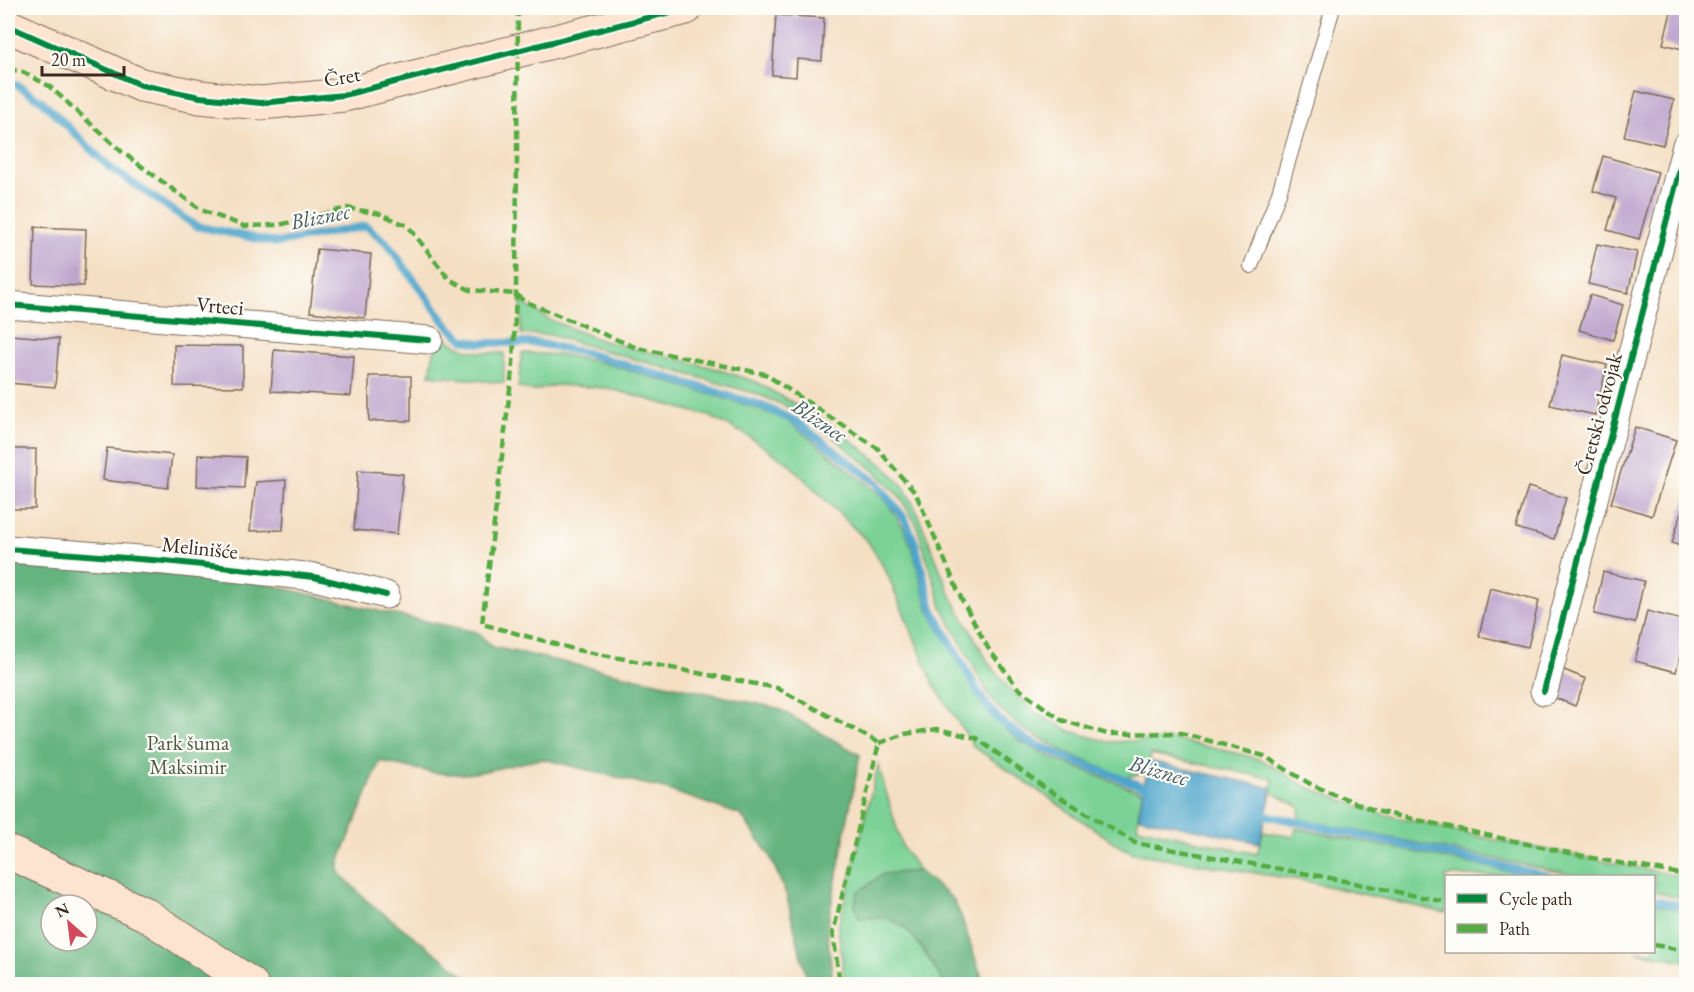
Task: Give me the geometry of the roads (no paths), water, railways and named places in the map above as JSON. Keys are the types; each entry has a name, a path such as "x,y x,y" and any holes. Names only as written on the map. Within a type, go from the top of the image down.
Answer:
{"street":[{"name":"Čret","path":"8,26 141,85 200,98 261,103 345,95 686,8"},
{"name":"Čretski odvojak","path":"1544,691 1686,146"},
{"name":"Vrteci","path":"8,305 429,340"},
{"name":"Melinišće","path":"8,549 165,561 314,577 387,595"},
{"path":"8,852 145,914 251,984"}],"lane":[{"path":"1251,266 1279,193 1333,8"}],"water":[{"path":"1149,761 1272,788 1260,843 1138,817"}],"waterway":[{"name":"Bliznec","path":"8,85 16,84 42,101 109,167 196,226 277,243 366,226 386,242 447,325 464,340 479,343 536,343 586,353 760,405 795,421 876,482 905,519 915,543 932,609 983,700 999,720 1028,741 1074,761 1153,790"},
{"name":"Bliznec","path":"1256,813 1542,875"},
{"name":"Bliznec","path":"1655,900 1686,907"}],"park label":[{"name":"Park šuma Maksimir","path":"188,755"}]}
